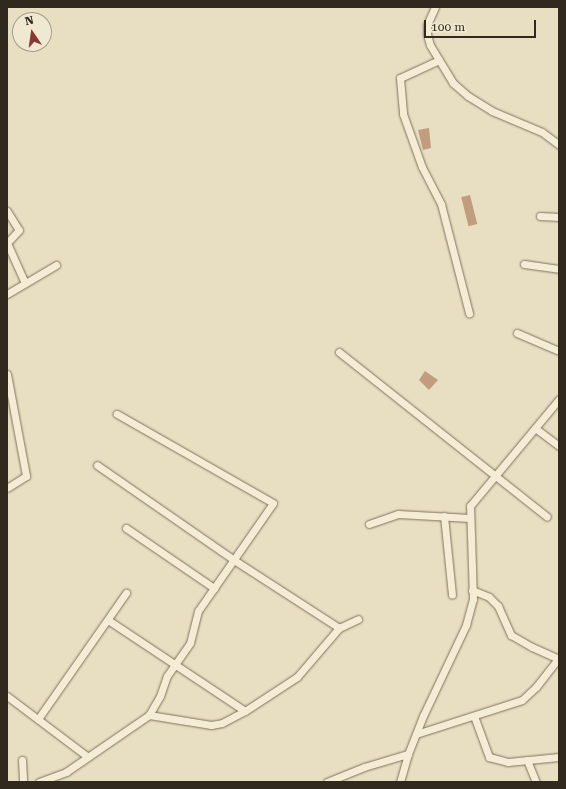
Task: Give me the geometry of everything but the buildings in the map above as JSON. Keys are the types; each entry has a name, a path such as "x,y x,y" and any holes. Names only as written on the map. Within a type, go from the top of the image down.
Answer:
{"street":[{"path":"435,7 427,25 427,34 430,45 453,83 468,96 492,110 542,132 559,145"},
{"path":"439,60 400,78 403,114 422,167 441,204 469,313"},
{"path":"7,210 19,230 7,243 25,283"},
{"path":"540,216 559,217"},
{"path":"524,264 559,269"},
{"path":"7,294 56,265"},
{"path":"517,333 559,351"},
{"path":"339,352 547,517"},
{"path":"7,374 26,476 7,488"},
{"path":"400,782 408,754 444,667 466,625 473,599 470,506 559,399"},
{"path":"39,782 66,772 149,715 160,696 168,676 190,643 198,610 273,503 117,414"},
{"path":"535,428 559,446"},
{"path":"97,465 234,560 339,628"},
{"path":"369,524 398,514 470,518"},
{"path":"444,516 452,595"},
{"path":"126,528 214,588"},
{"path":"416,734 522,700 536,687 558,659 511,635 498,606 490,597 472,590"},
{"path":"38,719 126,593"},
{"path":"149,715 211,725 222,723 245,711 297,677 339,628 358,619"},
{"path":"108,620 245,711"},
{"path":"7,696 88,757"},
{"path":"474,716 489,757 508,762 559,757"},
{"path":"327,782 364,767 408,754"},
{"path":"22,760 23,782"},
{"path":"527,760 536,782"}]}
